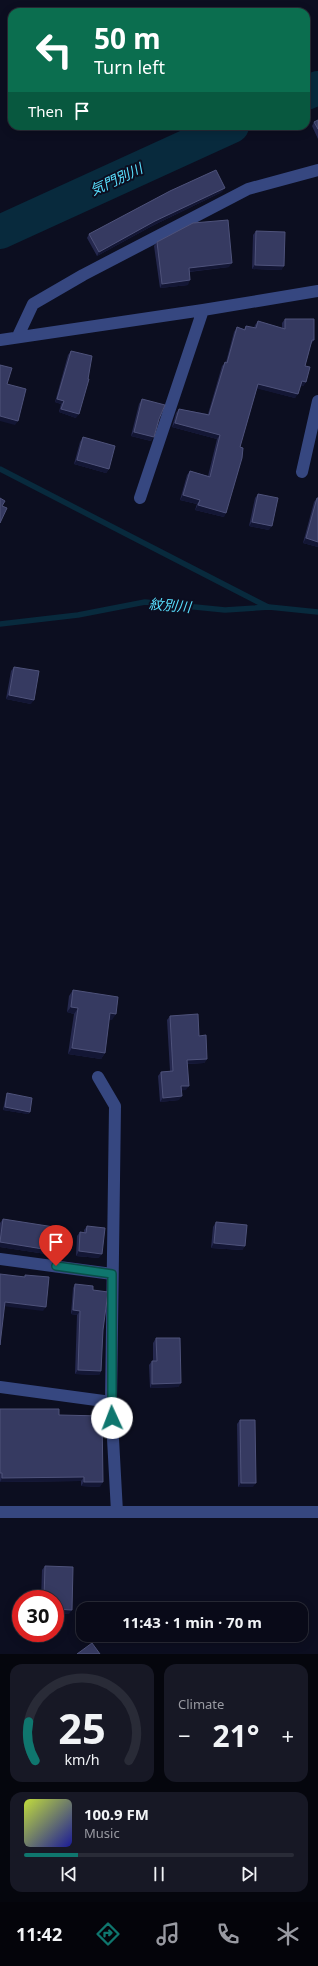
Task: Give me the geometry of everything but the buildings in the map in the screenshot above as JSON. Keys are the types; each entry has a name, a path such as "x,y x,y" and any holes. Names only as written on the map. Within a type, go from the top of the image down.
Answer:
{"street":[{"path":"18,336 33,304 83,275 248,189 318,170"},
{"path":"0,340 18,336 203,310 318,291"},
{"path":"140,498 203,310"},
{"path":"302,472 318,401"},
{"path":"98,1077 115,1106 111,1402 117,1512"},
{"path":"0,1259 112,1274"},
{"path":"0,1387 111,1402"},
{"path":"0,1512 318,1512"}],"waterway":[{"name":"気門別川","path":"310,91 318,88"},
{"name":"気門別川","path":"0,232 223,130"},
{"path":"0,469 268,607"},
{"name":"紋別川","path":"0,624 78,615 145,602 225,610 269,607 318,612"}],"route":[{"path":"56,1266 112,1274 112,1418"}]}
